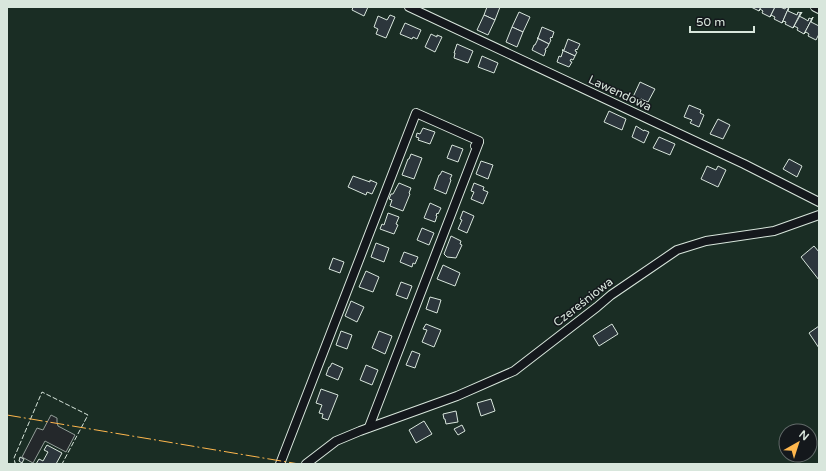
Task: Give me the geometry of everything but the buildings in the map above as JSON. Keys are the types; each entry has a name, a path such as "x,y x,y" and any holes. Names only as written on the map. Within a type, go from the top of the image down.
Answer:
{"street":[{"name":"Lawendowa","path":"409,7 744,164 819,202"},
{"path":"815,7 819,9"},
{"path":"280,464 416,113 477,144 369,427"},
{"name":"Czereśniowa","path":"306,464 336,441 369,427 457,396 514,371 611,295 677,250 706,241 774,231 819,215"}],"green space":[{"path":"7,7 819,7 819,464 7,464"}],"shaded area":[{"path":"51,415 57,418 58,426 75,435 66,452 45,441 33,463 22,457 37,428 43,430"}],"fence":[{"path":"17,464 15,463 14,458 42,392 88,415 62,464"}],"power":[{"path":"7,415 299,464"}]}
